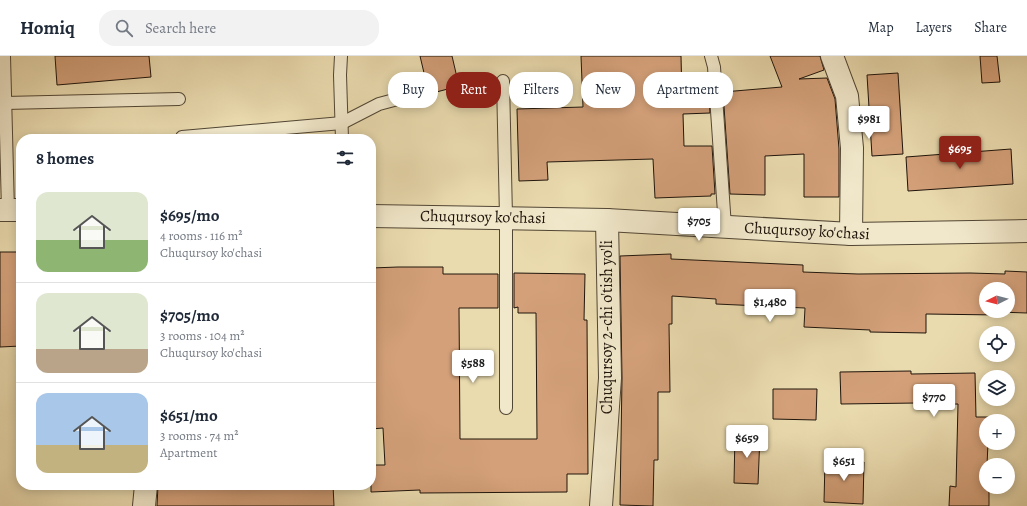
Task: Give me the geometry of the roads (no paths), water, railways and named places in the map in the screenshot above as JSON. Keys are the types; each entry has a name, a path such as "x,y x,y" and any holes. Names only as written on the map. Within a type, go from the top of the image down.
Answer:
{"street":[{"path":"832,56 847,96 852,148 851,234"},
{"name":"Chuqursoy ko'chasi","path":"376,216 506,217 607,220 851,234 1027,231"},
{"name":"Chuqursoy 2-chi o'tish yo'li","path":"601,506 610,378 607,220"},
{"path":"144,506 146,490"}],"lane":[{"path":"4,56 10,210"},
{"path":"341,56 340,75 342,134"},
{"path":"711,56 714,67 725,227"},
{"path":"503,81 506,217 506,408"},
{"path":"5,103 179,99"},
{"path":"216,134 342,123 379,104 388,102"}]}
